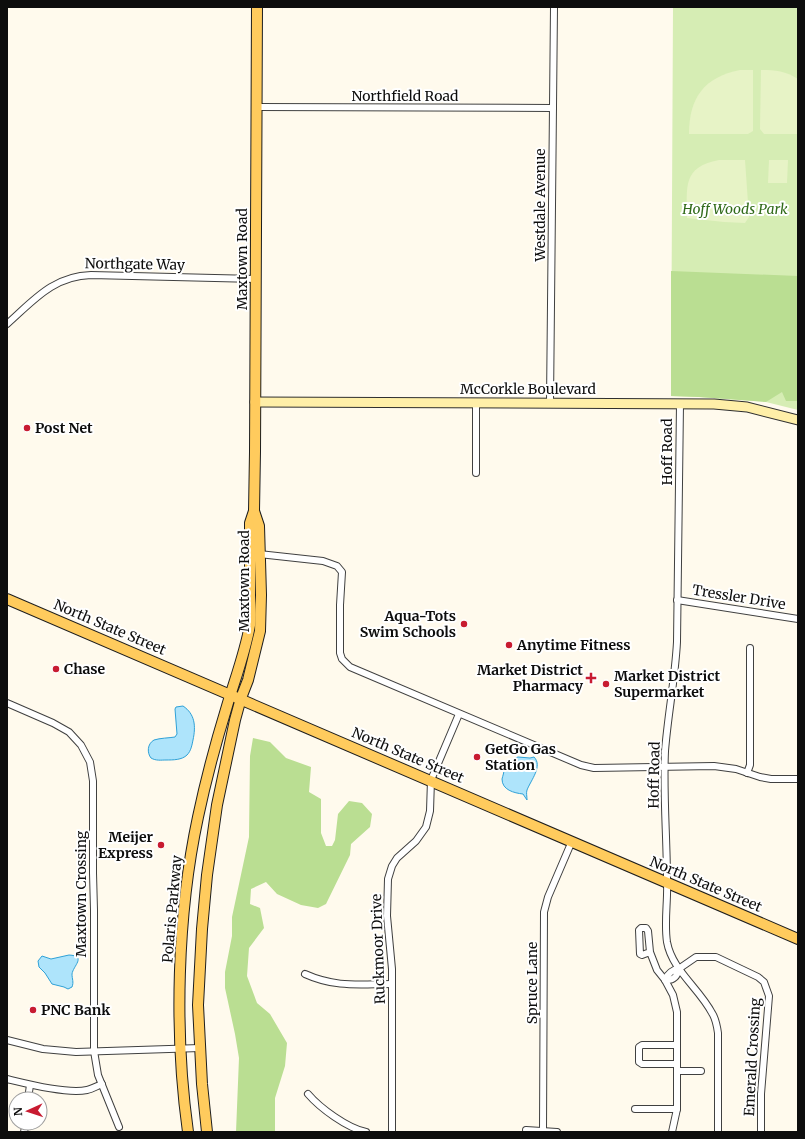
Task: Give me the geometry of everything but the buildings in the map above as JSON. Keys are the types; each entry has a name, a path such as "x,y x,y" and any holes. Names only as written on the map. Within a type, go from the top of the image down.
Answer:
{"main road":[{"name":"Maxtown Road","path":"236,696 239,672 250,624 255,551 259,526 254,511 257,7"},
{"name":"Maxtown Road","path":"236,696 248,680 260,631 261,595 255,551"},
{"name":"North State Street","path":"7,599 798,938"},
{"path":"207,1132 200,1048 198,1005 199,962 207,875 217,805 236,696"},
{"name":"Polaris Parkway","path":"188,1132 184,1101 181,1049 180,980 184,916 190,864 198,818 211,762 236,696"}],"street":[{"name":"Westdale Avenue","path":"550,403 554,7"},
{"name":"Northfield Road","path":"256,107 553,108"},
{"name":"Northgate Way","path":"7,324 47,289 73,277 91,275 256,278"},
{"name":"McCorkle Boulevard","path":"255,402 714,404 747,408 798,420"},
{"path":"476,403 476,473"},
{"name":"Hoff Road","path":"680,404 676,664 669,714 665,767 668,883 666,904 667,942 672,959 705,1001 713,1014 716,1023 718,1033 718,1132"},
{"path":"255,551 323,561 337,566 342,572 340,648 342,659 350,667 459,714 581,765 594,768 714,766 726,767 771,779 798,779"},
{"name":"Tressler Drive","path":"677,600 798,619"},
{"path":"747,773 750,765 750,648"},
{"name":"Maxtown Crossing","path":"7,703 53,723 69,732 82,745 90,762 93,781 94,1052 97,1070 119,1127"},
{"path":"431,780 459,714"},
{"name":"Ruckmoor Drive","path":"392,1132 392,984 387,916 388,879 392,866 397,858 416,841 426,827 430,811 431,780"},
{"name":"Spruce Lane","path":"543,1131 544,912 548,898 572,841"},
{"path":"650,952 657,970 666,980 673,995 677,1012 676,1109 672,1132"},
{"name":"Emerald Crossing","path":"666,980 670,981 678,976 680,968 696,957 716,957 758,977 764,982 769,996 761,1094 761,1132"},
{"path":"305,974 322,981 339,984 392,984"},
{"path":"7,1040 43,1049 76,1052 200,1048"},
{"path":"677,1045 642,1045 639,1047 639,1062 642,1064 701,1071"},
{"path":"7,1079 30,1085 72,1090 86,1090 102,1084"},
{"path":"29,1091 30,1085"},
{"path":"308,1094 323,1108 336,1117 355,1128 366,1132"},
{"path":"635,1109 676,1109"},
{"path":"528,1130 557,1132"}],"green space":[{"name":"Hoff Woods Park","path":"673,7 798,7 798,410 766,402 671,396"},
{"path":"740,70 753,70 753,131 748,134 689,134 692,110 701,91 717,78 727,73"},
{"path":"761,70 771,70 789,74 798,79 798,134 764,134 760,129"},
{"path":"719,160 745,160 749,217 745,223 687,218 687,188 689,180 698,168 707,163"},
{"path":"769,160 788,160 787,183 768,183"},
{"path":"671,271 798,276 798,401 786,401 782,392 766,402 671,396"},
{"path":"253,738 270,742 286,758 311,767 309,792 321,799 321,833 326,846 332,846 335,840 338,814 349,801 362,803 372,814 370,827 351,844 350,855 326,904 318,908 301,905 277,894 266,882 251,889 250,904 260,908 264,928 249,948 247,976 257,1003 270,1014 287,1043 285,1066 275,1098 275,1132 236,1132 239,1058 225,988 225,972 232,936 232,917 249,837 250,756"}],"water":[{"path":"183,706 190,713 194,721 193,740 189,752 183,758 172,760 155,760 151,758 148,749 154,740 175,737 177,734 175,709 176,707"},
{"path":"518,757 534,757 537,765 537,769 527,791 527,800 523,794 516,793 506,788 502,779 504,769 511,761"},
{"path":"69,955 77,957 78,962 72,974 72,987 68,989 52,984 39,967 38,961 42,956 51,959"}],"place":[{"name":"Post Net","path":"27,428"},
{"name":"Aqua-Tots Swim Schools","path":"464,624"},
{"name":"Anytime Fitness","path":"509,645"},
{"name":"Chase","path":"56,669"},
{"name":"Market District Pharmacy","path":"591,678"},
{"name":"Market District Supermarket","path":"606,684"},
{"name":"GetGo Gas Station","path":"477,757"},
{"name":"Meijer Express","path":"161,845"},
{"name":"PNC Bank","path":"33,1010"}]}
